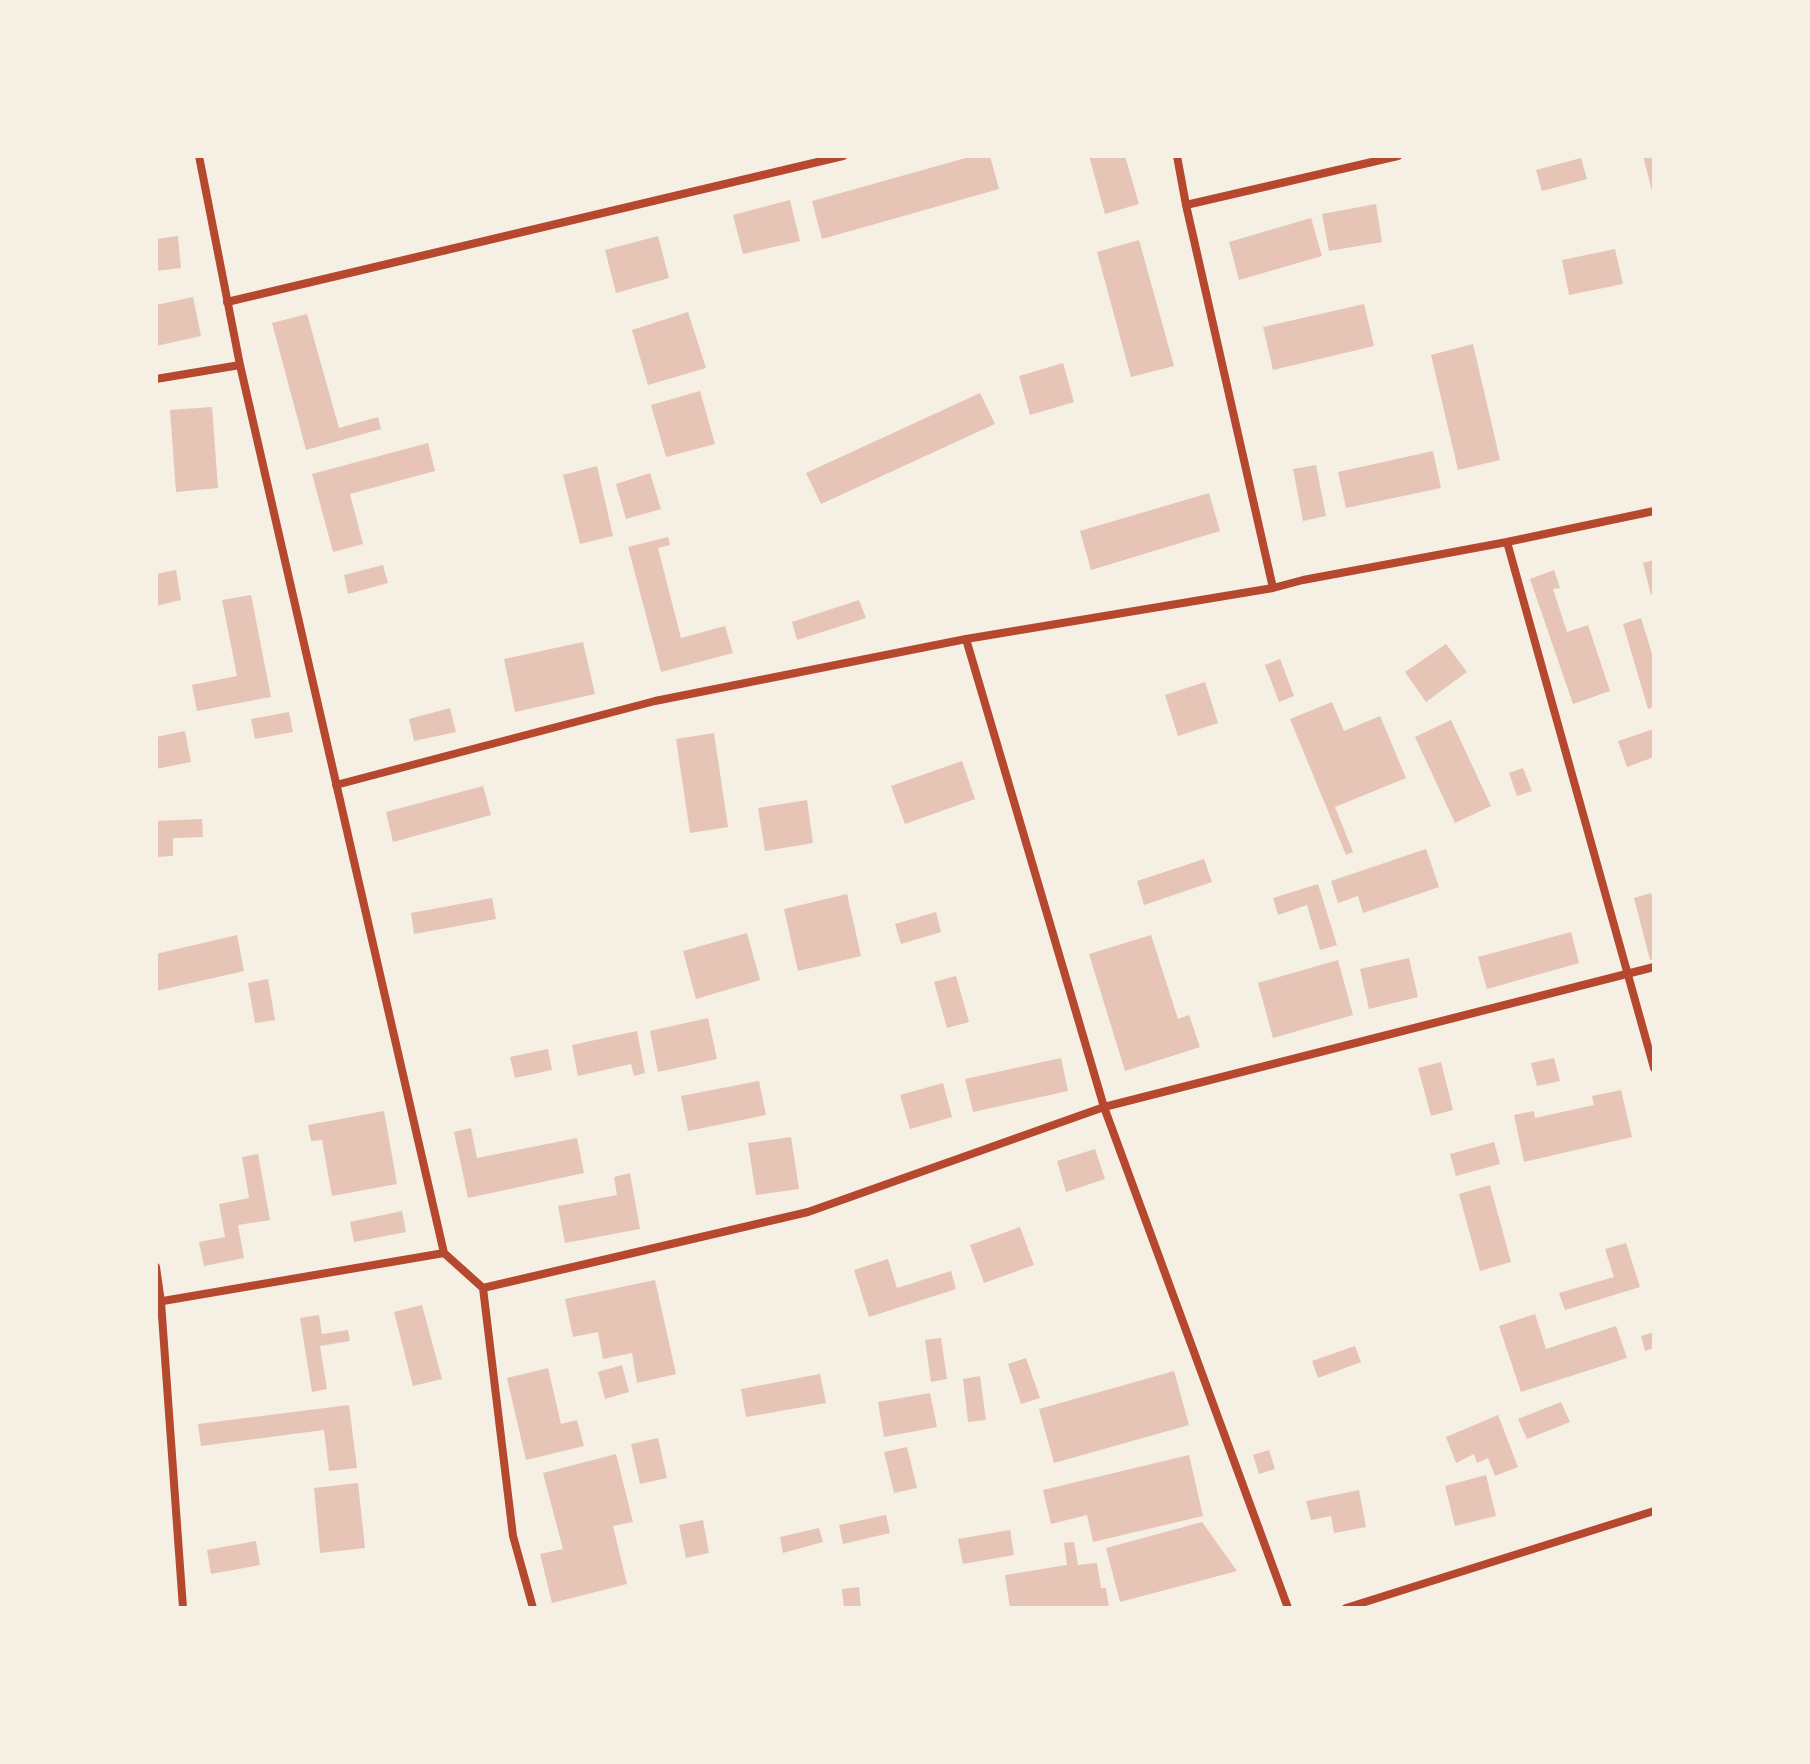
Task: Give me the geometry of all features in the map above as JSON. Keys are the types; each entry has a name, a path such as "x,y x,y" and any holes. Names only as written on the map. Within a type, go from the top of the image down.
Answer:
{"street":[{"path":"199,156 240,365 444,1253 483,1288 513,1536 533,1608"},
{"path":"227,302 843,156"},
{"path":"1177,156 1273,588"},
{"path":"1186,205 1398,156"},
{"path":"156,379 240,365"},
{"path":"336,785 655,701 966,639 1273,588 1654,511"},
{"path":"1507,542 1654,1068"},
{"path":"966,639 1104,1107 1288,1608"},
{"path":"483,1288 808,1212 1104,1107 1654,967"},
{"path":"159,1302 444,1253"},
{"path":"156,1267 183,1608"},
{"path":"1346,1608 1654,1511"}],"building":[{"path":"973,156 990,156 999,189 822,239 812,201"},
{"path":"1089,156 1125,156 1139,204 1105,214"},
{"path":"1643,156 1654,156 1654,195 1653,195"},
{"path":"1581,158 1587,179 1542,191 1536,170"},
{"path":"790,200 800,241 743,254 733,215"},
{"path":"1376,204 1382,242 1329,251 1322,214"},
{"path":"1311,218 1322,256 1239,280 1229,242"},
{"path":"178,236 181,268 156,271 156,239"},
{"path":"658,236 669,278 616,293 605,250"},
{"path":"1139,240 1174,366 1131,377 1097,252"},
{"path":"1615,249 1623,284 1569,295 1562,260"},
{"path":"193,297 201,336 156,346 156,305"},
{"path":"1364,304 1374,346 1273,370 1263,327"},
{"path":"688,312 706,368 648,385 632,330"},
{"path":"307,314 339,428 378,417 381,429 306,450 272,323"},
{"path":"1473,344 1500,460 1458,470 1431,355"},
{"path":"1063,363 1074,402 1030,415 1019,376"},
{"path":"700,391 715,444 666,457 651,405"},
{"path":"980,393 995,424 821,504 806,473"},
{"path":"212,407 218,488 176,492 170,410"},
{"path":"428,443 435,471 350,494 363,544 333,552 312,474"},
{"path":"1433,451 1441,488 1346,508 1338,472"},
{"path":"1316,465 1326,516 1303,521 1293,469"},
{"path":"597,466 613,536 580,544 563,475"},
{"path":"650,473 661,509 626,519 616,484"},
{"path":"1209,493 1220,531 1091,570 1080,531"},
{"path":"668,537 670,545 658,548 681,638 725,626 733,653 661,672 628,547"},
{"path":"1654,560 1654,594 1651,595 1643,563"},
{"path":"383,565 388,583 348,594 344,575"},
{"path":"176,570 181,600 156,606 156,574"},
{"path":"1554,570 1560,588 1553,589 1567,632 1588,625 1610,691 1573,704 1530,579"},
{"path":"251,595 271,697 197,711 192,685 237,676 222,600"},
{"path":"859,600 866,618 797,640 792,622"},
{"path":"1641,618 1654,660 1654,707 1648,709 1623,624"},
{"path":"583,642 595,694 515,712 504,659"},
{"path":"1446,644 1467,672 1426,702 1405,672"},
{"path":"1280,659 1294,696 1279,702 1265,665"},
{"path":"1205,682 1218,723 1178,736 1165,695"},
{"path":"1332,702 1344,731 1380,716 1406,778 1335,807 1353,852 1346,855 1290,719"},
{"path":"450,708 456,732 414,741 409,719"},
{"path":"289,712 293,732 255,739 251,719"},
{"path":"1451,720 1491,806 1455,823 1415,737"},
{"path":"1654,729 1654,757 1627,767 1618,741"},
{"path":"185,731 191,762 156,769 156,737"},
{"path":"714,733 728,827 690,833 676,739"},
{"path":"962,761 975,799 905,824 891,786"},
{"path":"1523,768 1532,791 1517,796 1509,773"},
{"path":"483,786 491,815 393,842 386,812"},
{"path":"807,800 813,843 765,851 758,808"},
{"path":"202,819 203,837 173,838 173,856 156,857 156,821"},
{"path":"1426,849 1439,887 1363,913 1358,896 1338,903 1331,881"},
{"path":"1204,859 1212,882 1144,905 1137,881"},
{"path":"1318,884 1337,945 1320,950 1307,905 1278,915 1273,898"},
{"path":"1651,893 1654,904 1654,959 1650,960 1634,898"},
{"path":"847,894 861,956 798,971 784,909"},
{"path":"492,898 496,919 414,934 411,913"},
{"path":"936,912 941,932 901,944 895,924"},
{"path":"1571,932 1579,963 1487,989 1478,957"},
{"path":"747,933 760,980 696,999 683,951"},
{"path":"237,935 244,971 156,991 156,954"},
{"path":"1151,935 1178,1019 1189,1015 1200,1047 1125,1071 1089,954"},
{"path":"1409,958 1418,997 1369,1009 1360,969"},
{"path":"1338,960 1353,1015 1273,1038 1258,983"},
{"path":"956,976 969,1022 947,1028 934,982"},
{"path":"268,979 275,1020 255,1023 248,983"},
{"path":"708,1018 717,1059 658,1072 650,1031"},
{"path":"637,1031 645,1073 634,1076 631,1064 578,1076 572,1045"},
{"path":"548,1049 552,1070 515,1078 510,1057"},
{"path":"1061,1058 1068,1091 973,1112 965,1079"},
{"path":"1554,1058 1560,1081 1537,1086 1531,1063"},
{"path":"1441,1062 1453,1110 1431,1116 1418,1068"},
{"path":"759,1081 766,1115 688,1131 681,1096"},
{"path":"943,1083 952,1117 910,1129 900,1095"},
{"path":"1621,1090 1632,1137 1524,1162 1514,1115 1534,1111 1535,1118 1594,1105 1592,1096"},
{"path":"384,1111 397,1184 332,1196 322,1140 311,1141 308,1125"},
{"path":"471,1128 477,1158 577,1138 584,1173 468,1198 454,1132"},
{"path":"791,1137 799,1189 756,1195 748,1143"},
{"path":"1494,1142 1500,1164 1456,1176 1450,1154"},
{"path":"1095,1149 1105,1179 1066,1192 1057,1161"},
{"path":"258,1154 270,1220 238,1225 244,1258 204,1266 199,1242 225,1237 219,1204 249,1198 242,1157"},
{"path":"630,1173 640,1229 565,1243 558,1206 617,1195 614,1177"},
{"path":"1490,1185 1511,1262 1480,1271 1459,1194"},
{"path":"402,1211 406,1232 354,1242 350,1222"},
{"path":"1020,1227 1034,1265 984,1283 970,1245"},
{"path":"1626,1243 1640,1287 1565,1310 1559,1293 1614,1277 1605,1249"},
{"path":"888,1259 897,1288 951,1271 956,1289 869,1317 854,1270"},
{"path":"655,1280 676,1374 637,1383 632,1353 603,1359 598,1332 573,1337 565,1299"},
{"path":"422,1305 442,1379 413,1386 394,1312"},
{"path":"1535,1314 1546,1349 1616,1326 1627,1358 1521,1392 1499,1326"},
{"path":"319,1315 322,1334 348,1330 350,1341 320,1346 327,1389 312,1392 300,1318"},
{"path":"1654,1332 1654,1348 1645,1351 1641,1336"},
{"path":"941,1338 947,1379 931,1382 925,1340"},
{"path":"1355,1346 1361,1362 1318,1378 1312,1361"},
{"path":"1026,1358 1040,1398 1021,1404 1008,1364"},
{"path":"622,1365 629,1392 605,1399 598,1372"},
{"path":"548,1368 561,1424 577,1420 584,1446 526,1460 507,1378"},
{"path":"1174,1371 1189,1425 1054,1463 1039,1409"},
{"path":"820,1374 826,1403 746,1417 741,1389"},
{"path":"980,1376 986,1420 968,1422 963,1379"},
{"path":"930,1393 937,1427 884,1437 878,1402"},
{"path":"1561,1402 1570,1422 1527,1439 1518,1419"},
{"path":"349,1405 357,1468 329,1471 324,1430 201,1446 198,1424"},
{"path":"1498,1415 1518,1467 1495,1476 1488,1458 1477,1463 1474,1454 1456,1463 1446,1437"},
{"path":"658,1438 667,1478 640,1484 631,1444"},
{"path":"907,1447 917,1488 894,1493 884,1452"},
{"path":"1269,1450 1275,1469 1259,1474 1253,1455"},
{"path":"616,1454 633,1522 613,1526 627,1584 552,1603 540,1554 563,1549 543,1473"},
{"path":"1189,1455 1203,1516 1093,1542 1087,1515 1051,1524 1043,1490"},
{"path":"1486,1475 1496,1516 1455,1526 1445,1486"},
{"path":"358,1483 365,1548 320,1553 314,1488"},
{"path":"1359,1490 1366,1527 1334,1533 1331,1516 1311,1520 1306,1501"},
{"path":"886,1515 890,1533 843,1544 839,1525"},
{"path":"703,1520 709,1553 686,1558 679,1525"},
{"path":"1202,1522 1237,1571 1120,1602 1106,1548"},
{"path":"819,1528 823,1542 783,1553 780,1537"},
{"path":"1010,1530 1014,1555 963,1564 958,1539"},
{"path":"256,1541 260,1565 211,1574 207,1550"},
{"path":"1074,1542 1078,1565 1097,1563 1101,1588 1106,1588 1109,1608 1010,1608 1005,1575 1067,1565 1064,1543"},
{"path":"859,1587 861,1608 844,1608 842,1589"}]}
